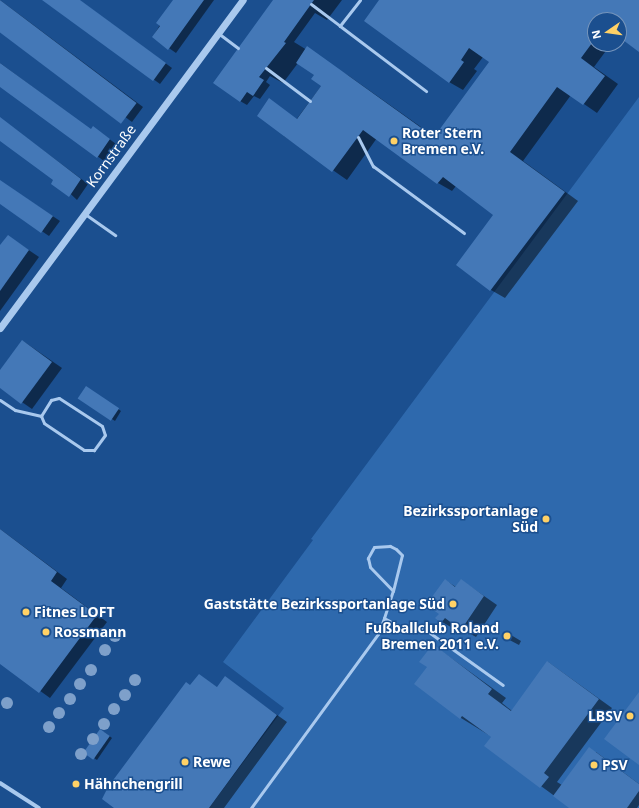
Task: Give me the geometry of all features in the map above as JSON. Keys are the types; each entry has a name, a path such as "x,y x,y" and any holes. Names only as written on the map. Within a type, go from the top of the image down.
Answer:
{"street":[{"name":"Kornstraße","path":"0,328 242,0"},
{"path":"0,783 39,808"}],"lane":[{"path":"340,26 360,0"},
{"path":"311,4 426,91"},
{"path":"218,33 238,48"},
{"path":"266,68 310,101"},
{"path":"358,137 373,166 464,233"},
{"path":"85,214 114,236"},
{"path":"0,400 15,410 40,416 44,423 84,450 94,450 105,435 102,426 59,398 52,400 40,416"},
{"path":"251,808 362,659 378,634 393,591 402,555 390,546 374,547 368,558 370,567 393,591"},
{"path":"384,618 408,630 423,628 503,685"}],"shaded area":[{"path":"639,97 639,808 209,808 284,708 223,662 313,540 311,539"}],"building":[{"path":"0,0 137,103 121,124 0,33"},
{"path":"42,0 80,0 166,63 153,81"},
{"path":"173,0 204,0 168,50 152,37 160,26 156,23"},
{"path":"273,0 314,0 284,42 286,43 259,77 264,80 253,96 247,92 240,102 213,83"},
{"path":"379,0 639,0 639,52 627,43 627,12 587,12 587,50 581,58 605,76 583,105 557,87 510,152 565,192 490,291 456,265 493,215 443,177 437,184 363,130 332,172 257,116 269,98 297,119 321,86 311,79 314,75 296,63 307,46 434,137 489,62 469,48 461,60 464,62 449,83 364,21"},
{"path":"0,63 91,129 93,126 110,139 97,158 0,87"},
{"path":"0,117 81,179 69,197 51,184 53,180 0,141"},
{"path":"0,180 53,216 41,233 0,204"},
{"path":"8,235 29,250 0,291 0,245"},
{"path":"22,340 52,362 21,404 0,388 0,370"},
{"path":"86,386 119,408 111,421 78,398"},
{"path":"0,529 57,572 51,581 97,615 39,693 0,664"},
{"name":"Gaststätte Bezirkssportanlage Süd","path":"445,579 455,587 461,579 484,596 461,630 445,618 441,623 435,618 439,614 426,605"},
{"name":"Fußballclub Roland Bremen 2011 e.V.","path":"506,631 511,635 508,640 503,638"},
{"path":"433,644 492,689 488,694 511,711 547,661 599,699 544,773 549,777 540,788 484,746 491,737 462,716 460,719 414,684 427,667 419,662"},
{"path":"199,674 217,687 225,676 277,715 209,808 114,808 102,799 108,787 186,682 190,685"},
{"name":"LBSV","path":"639,692 639,765 604,739"},
{"path":"100,729 110,736 93,760 83,753"},
{"name":"PSV","path":"589,747 639,784 639,791 627,808 569,808 553,796"}],"place":[{"name":"Roter Stern Bremen e.V.","path":"394,141"},
{"name":"Bezirkssportanlage Süd","path":"546,519"},
{"name":"Gaststätte Bezirkssportanlage Süd","path":"453,604"},
{"name":"Fitnes LOFT","path":"26,612"},
{"name":"Rossmann","path":"46,632"},
{"name":"Fußballclub Roland Bremen 2011 e.V.","path":"507,636"},
{"name":"LBSV","path":"630,716"},
{"name":"Rewe","path":"185,762"},
{"name":"PSV","path":"594,765"},
{"name":"Hähnchengrill","path":"76,784"}]}
